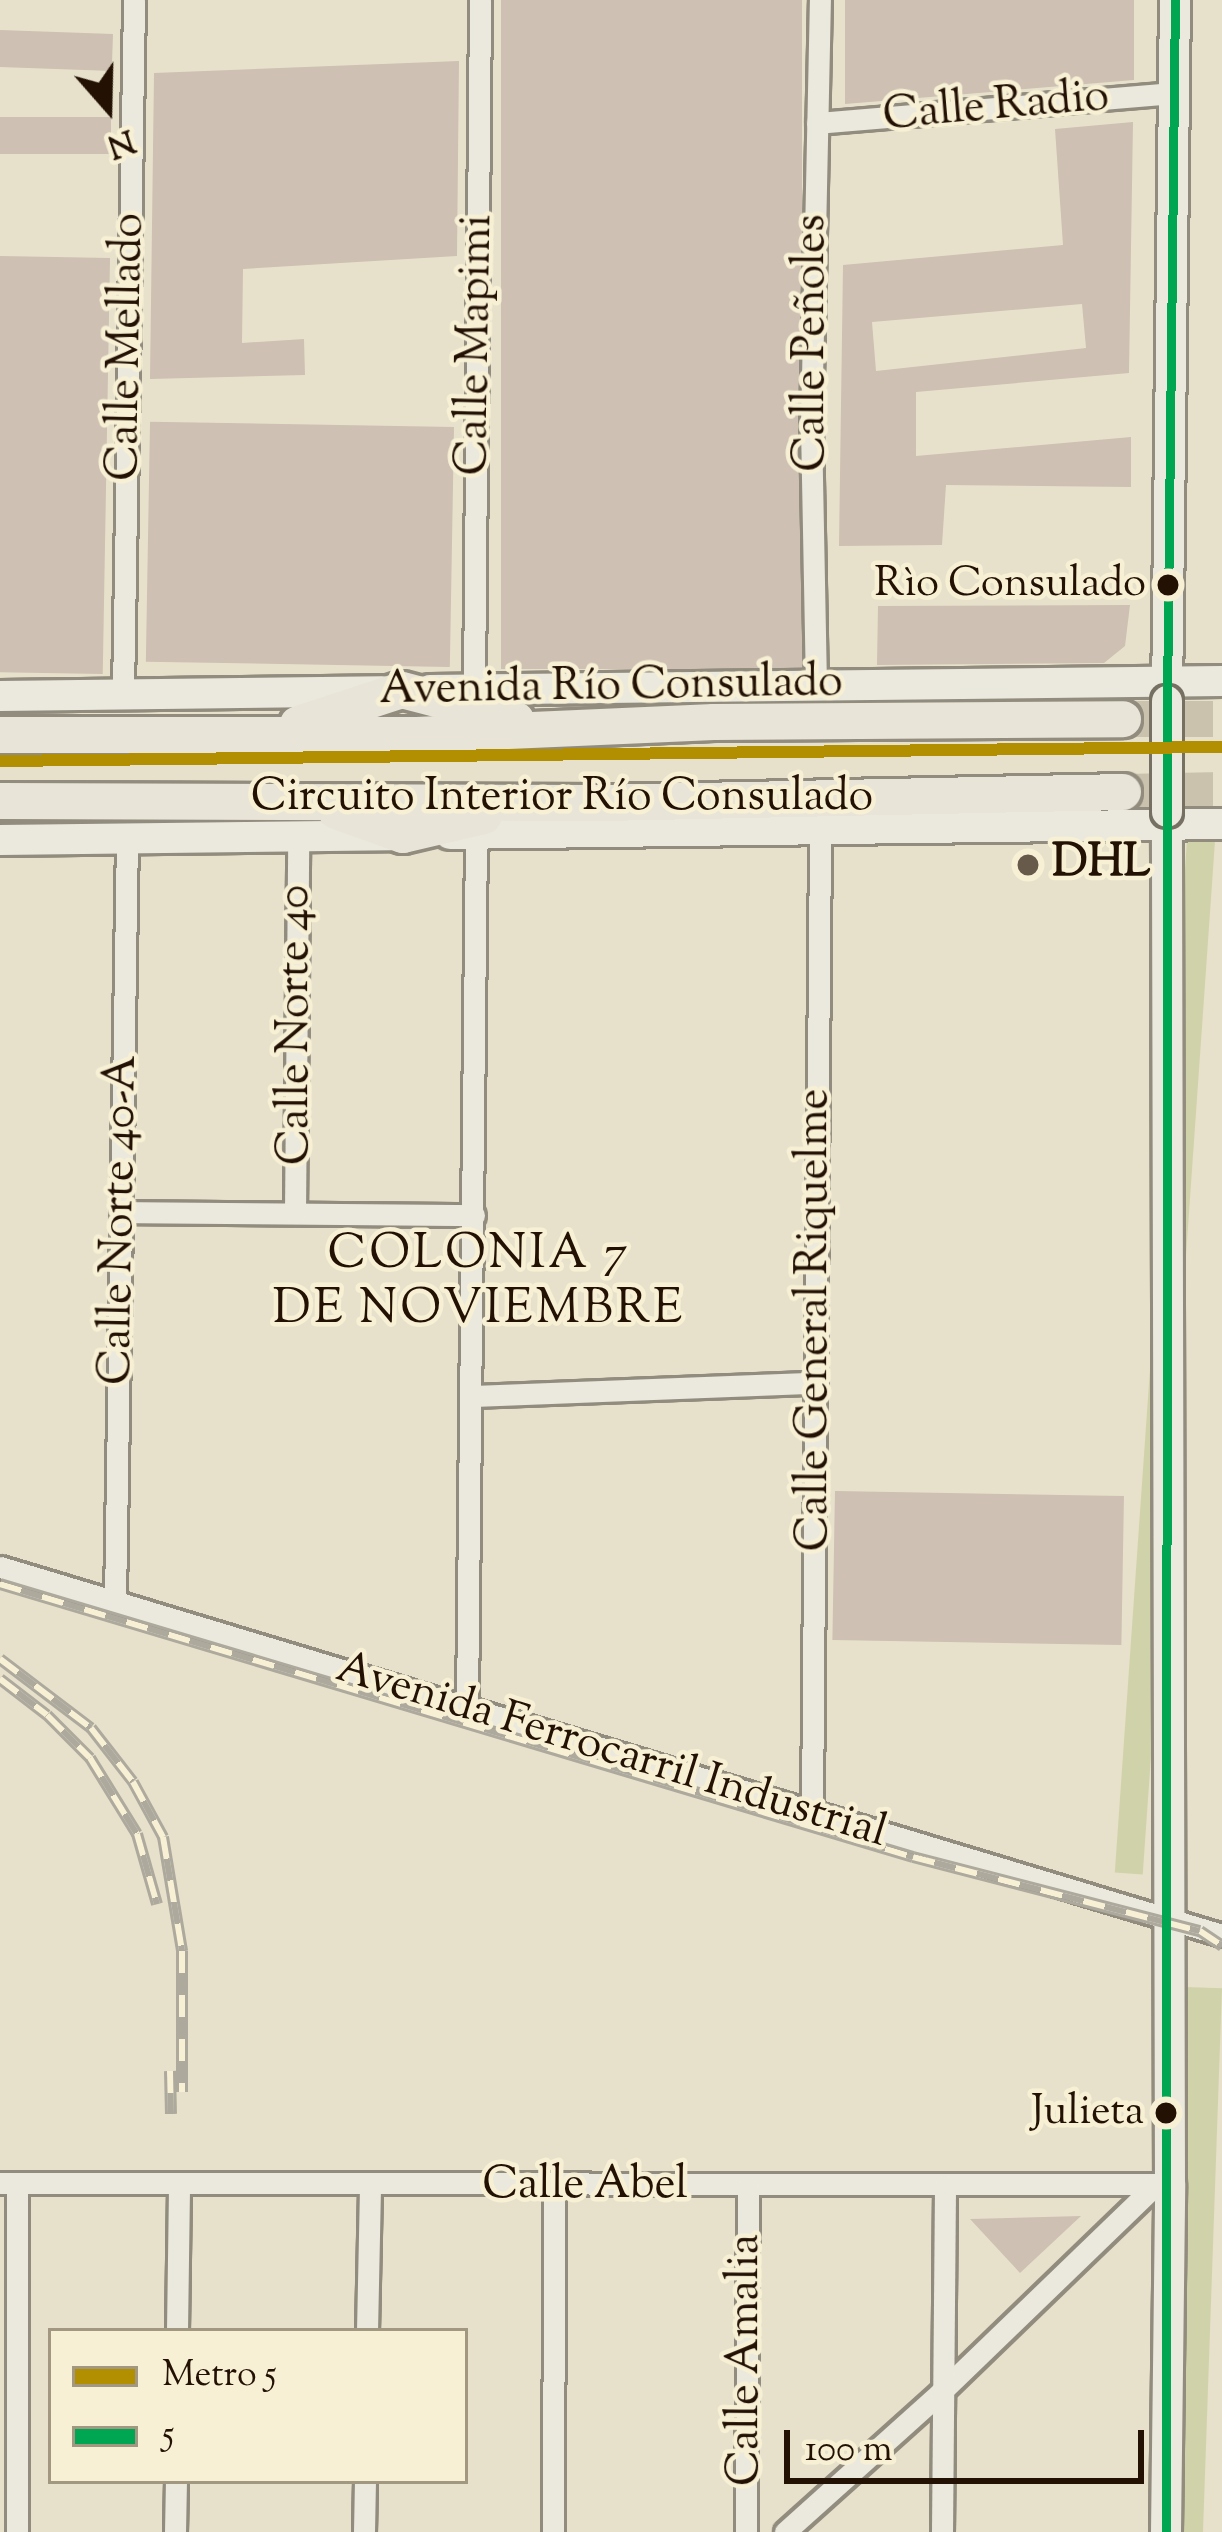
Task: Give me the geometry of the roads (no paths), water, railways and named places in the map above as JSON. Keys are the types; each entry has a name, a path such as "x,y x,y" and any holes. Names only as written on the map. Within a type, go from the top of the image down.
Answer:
{"highway":[{"path":"264,736 402,690 542,728"},
{"name":"Circuito Interior Río Consulado","path":"0,735 264,736 1123,719"},
{"name":"Circuito Interior Río Consulado","path":"0,801 301,818 538,803 1123,792"},
{"path":"301,818 403,835 538,803"}],"main road":[{"path":"1166,2532 1167,818 1175,0"},
{"name":"Avenida Río Consulado","path":"0,696 816,686 1168,691 1222,681"},
{"path":"0,840 128,838 301,818"},
{"path":"403,835 1167,818 1222,824"}],"street":[{"name":"Calle Mellado","path":"123,694 134,0"},
{"name":"Calle Mapimi","path":"474,689 480,0"},
{"name":"Calle Peñoles","path":"816,686 812,402 820,0"},
{"name":"Calle Radio","path":"817,122 1174,93"},
{"name":"Calle Norte 40","path":"295,1213 301,818"},
{"name":"Calle General Riquelme","path":"812,1812 820,829"},
{"path":"466,1707 476,834"},
{"name":"Calle Norte 40-A","path":"115,1601 128,838"},
{"path":"121,1212 474,1215"},
{"path":"471,1396 816,1383"},
{"name":"Avenida Ferrocarril Industrial","path":"0,1567 1222,1936"},
{"path":"9,2183 17,2532"},
{"name":"Calle Abel","path":"9,2183 554,2188 1163,2184"},
{"path":"178,2328 179,2183"},
{"path":"368,2328 370,2184"},
{"path":"785,2532 1163,2184"},
{"path":"942,2532 945,2186"},
{"path":"553,2532 554,2188"},
{"name":"Calle Amalia","path":"746,2532 748,2188"},
{"path":"176,2484 176,2532"},
{"path":"364,2532 365,2484"}],"tunnel":[{"path":"1123,719 1222,719"},
{"path":"1123,792 1222,790"}],"railway":[{"path":"0,1584 913,1857 1200,1931 1222,1946"},
{"path":"0,1659 91,1728 133,1782 163,1837 182,1951 182,2092"},
{"path":"0,1679 47,1715 90,1758 137,1834 157,1904"},
{"path":"170,2071 171,2114"}],"metro line":[{"name":"5","path":"0,761 1222,747"}],"place":[{"name":"Rìo Consulado","path":"1168,585"},
{"name":"DHL","path":"1028,865"},
{"name":"Julieta","path":"1166,2113"}],"district":[{"name":"COLONIA 7 DE NOVIEMBRE","path":"479,1282"}]}
